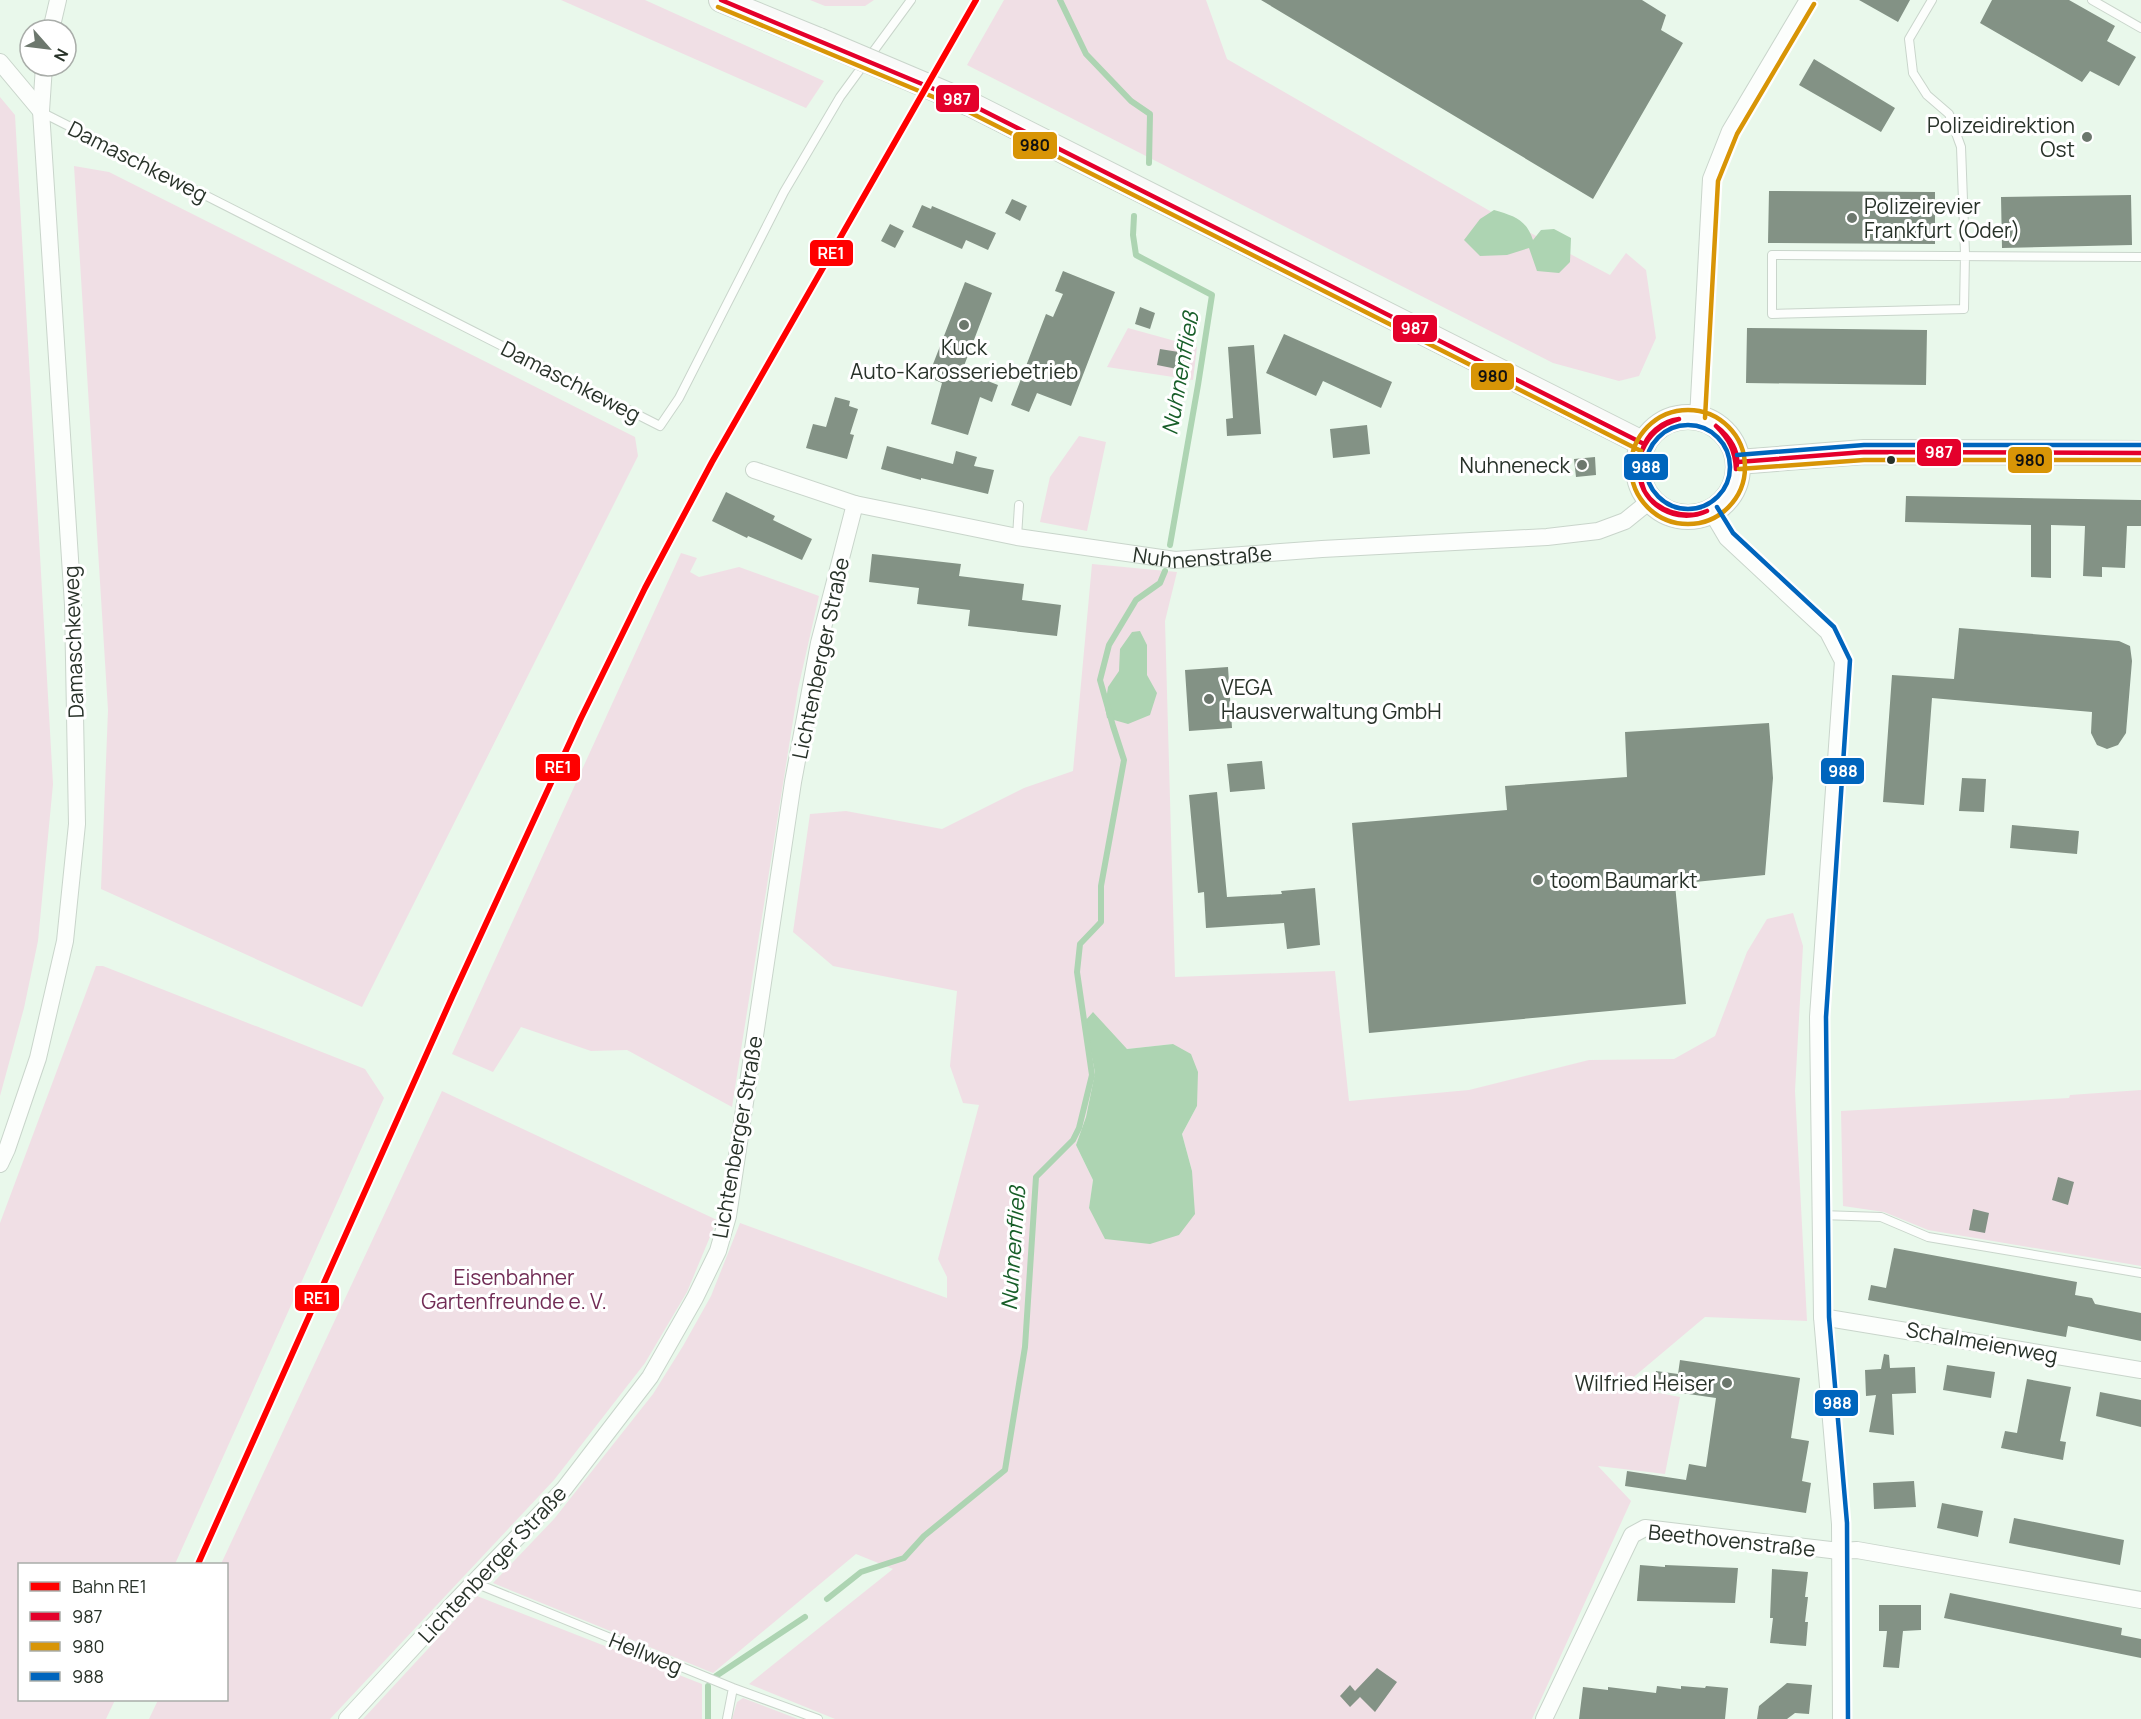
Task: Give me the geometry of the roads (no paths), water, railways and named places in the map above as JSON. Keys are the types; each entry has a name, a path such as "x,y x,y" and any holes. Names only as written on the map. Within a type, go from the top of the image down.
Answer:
{"main road":[{"path":"722,0 970,104 1644,444"},
{"path":"1698,418 1713,423 1734,447 1738,462 1737,477 1732,491 1711,511 1696,516 1679,516 1664,511 1651,500 1640,479 1638,467 1644,444 1662,424 1674,419 1698,418"},
{"path":"1738,462 1864,452 2141,453"}],"street":[{"path":"54,18 58,0"},
{"path":"1698,418 1711,179 1730,131 1808,0"},
{"name":"Damaschkeweg","path":"0,62 41,111"},
{"name":"Damaschkeweg","path":"0,1164 38,1058 65,941 77,824 72,593 41,111 43,78"},
{"name":"Nuhnenstraße","path":"754,470 855,504 1017,537 1176,560 1322,549 1547,537 1598,531 1625,520 1651,500"},
{"name":"Lichtenberger Straße","path":"347,1719 564,1489 650,1377 695,1298 718,1251 728,1216 793,782 819,643 855,504"},
{"path":"1711,511 1727,538 1828,632 1843,661 1818,1017 1822,1317 1840,1524 1841,1719"},
{"name":"Schalmeienweg","path":"1822,1317 2141,1370"},
{"name":"Beethovenstraße","path":"1544,1719 1632,1535 1645,1528 1839,1551 1857,1550 2141,1600"}],"lane":[{"name":"Damaschkeweg","path":"41,111 660,426 679,398 790,183 840,97 911,0"},
{"path":"1932,0 1909,39 1913,73 1927,95 1949,114 1961,147 1965,254 1964,309 1772,314 1772,255 1965,254 2141,257"},
{"path":"2092,0 2141,28"},
{"path":"1017,537 1019,505"},
{"path":"1821,1215 1881,1217 1928,1237 2141,1273"},
{"name":"Hellweg","path":"475,1583 733,1688 818,1719"},
{"path":"727,1719 733,1688"}],"waterway":[{"name":"Nuhnenfließ","path":"1060,0 1086,54 1131,101 1150,114 1149,163"},
{"name":"Nuhnenfließ","path":"1134,216 1133,235 1136,255 1212,295 1170,545"},
{"name":"Nuhnenfließ","path":"827,1599 861,1572 904,1558 924,1536 1005,1470 1025,1347 1036,1177 1073,1140 1079,1128 1092,1075 1077,972 1080,944 1101,922 1101,886 1124,760 1100,680 1109,645 1136,600 1160,583 1165,571"},
{"name":"Nuhnenfließ","path":"716,1676 805,1617"},
{"name":"Nuhnenfließ","path":"708,1686 708,1719"}],"rail line":[{"name":"RE1","path":"198,1563 453,995 581,718 645,588 712,462 976,0"}],"place":[{"name":"Polizeidirektion Ost","path":"2087,137"},
{"name":"Polizeirevier Frankfurt (Oder)","path":"1852,218"},
{"name":"Kuck Auto-Karosseriebetrieb","path":"964,325"},
{"name":"Nuhneneck","path":"1582,465"},
{"name":"VEGA Hausverwaltung GmbH","path":"1209,699"},
{"name":"toom Baumarkt","path":"1538,880"},
{"name":"Wilfried Heiser","path":"1727,1383"}],"park label":[{"name":"Eisenbahner Gartenfreunde e. V.","path":"514,1289"}]}
